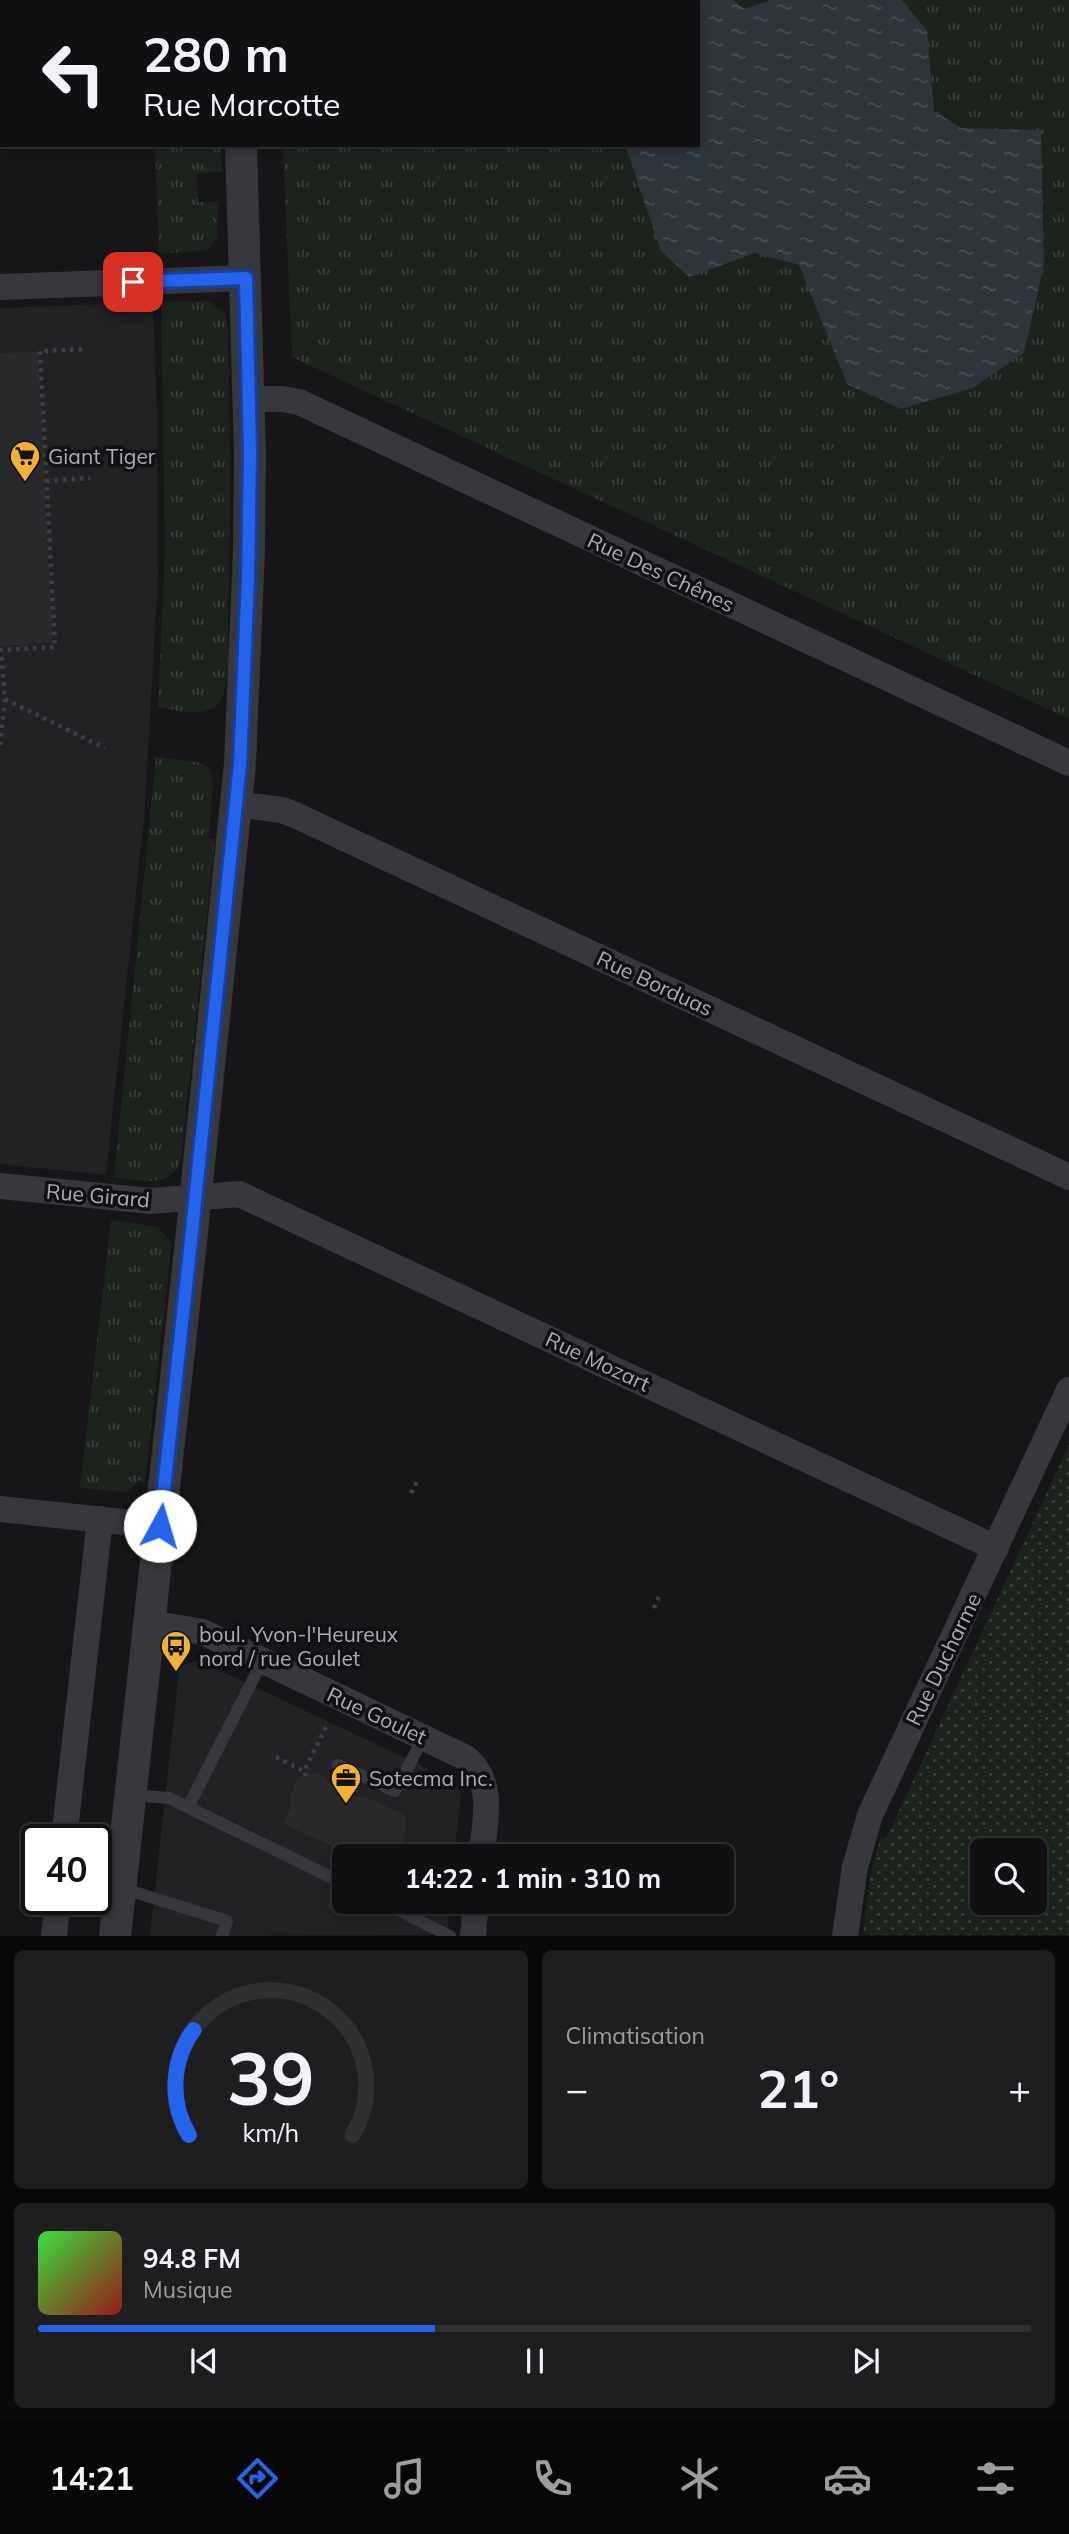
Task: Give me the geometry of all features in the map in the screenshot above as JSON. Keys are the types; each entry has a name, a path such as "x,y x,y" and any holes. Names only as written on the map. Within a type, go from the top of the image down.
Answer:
{"street":[{"path":"115,1936 236,804 248,578 249,399 241,147"},
{"path":"0,287 246,278"},
{"name":"Rue Des Chênes","path":"249,399 299,402 1069,764"},
{"name":"Rue Borduas","path":"236,804 282,810 295,815 1069,1177"},
{"name":"Rue Girard","path":"0,1186 151,1201 196,1196"},
{"name":"Rue Mozart","path":"196,1196 239,1194 996,1548"},
{"name":"Rue Ducharme","path":"845,1936 855,1867 870,1815 1069,1390"},
{"path":"0,1509 160,1526"},
{"path":"66,1824 100,1518"},
{"name":"Rue Goulet","path":"150,1623 203,1632 466,1758 482,1778 486,1795 482,1844"},
{"path":"473,1936 476,1914"},
{"path":"54,1936 56,1915"}],"lane":[{"path":"188,1807 263,1660"},
{"path":"338,1765 395,1791 424,1737"},
{"path":"131,1795 169,1798 332,1878"},
{"path":"120,1888 227,1921 222,1936"},
{"path":"406,1914 450,1936"}],"path":[{"path":"0,745 1,714 5,699 1,650 55,647 40,351 86,349"},
{"path":"46,481 90,478"},
{"path":"5,699 105,748"},
{"path":"411,1493 419,1478"},
{"path":"654,1608 660,1594"},
{"path":"276,1757 305,1773 330,1719"}],"shaded area":[{"path":"153,302 158,579 144,818 106,1175 0,1164 0,308"},
{"path":"197,1661 204,1663 454,1781 461,1795 455,1844 332,1844 332,1914 449,1914 448,1935 150,1936 179,1671 183,1665"}],"green space":[{"path":"700,0 1069,0 1069,719 292,357 283,147 700,147"},
{"path":"155,147 221,147 222,172 197,173 198,202 218,202 217,237 208,250 159,254"},
{"path":"209,301 224,313 228,326 228,663 223,696 219,703 206,711 190,712 158,707 165,550 161,302"},
{"path":"156,757 197,762 209,768 213,782 209,838 215,839 181,1160 170,1176 143,1181 114,1177"},
{"path":"111,1220 158,1227 169,1240 171,1250 146,1473 144,1482 139,1480 130,1490 124,1492 80,1488"},
{"path":"1069,1445 1069,1935 863,1935 870,1878 880,1838 886,1839"}],"water":[{"path":"700,0 733,0 745,9 770,0 902,0 927,31 934,111 961,128 1041,130 1044,264 1024,353 973,388 901,409 847,384 799,265 755,253 689,277 661,251 626,147 700,147"}],"building":[{"path":"38,352 53,643 0,646 0,353"},
{"path":"316,1772 326,1778 328,1783 358,1798 364,1796 406,1815 404,1844 332,1844 332,1846 283,1824 292,1806 289,1800 297,1778"}],"place":[{"name":"Giant Tiger","path":"25,483"},
{"name":"boul. Yvon-l'Heureux nord / rue Goulet","path":"176,1673"},
{"name":"Sotecma Inc.","path":"346,1805"}],"route":[{"path":"133,282 246,278 249,399 249,550 240,764 160,1526"}]}
